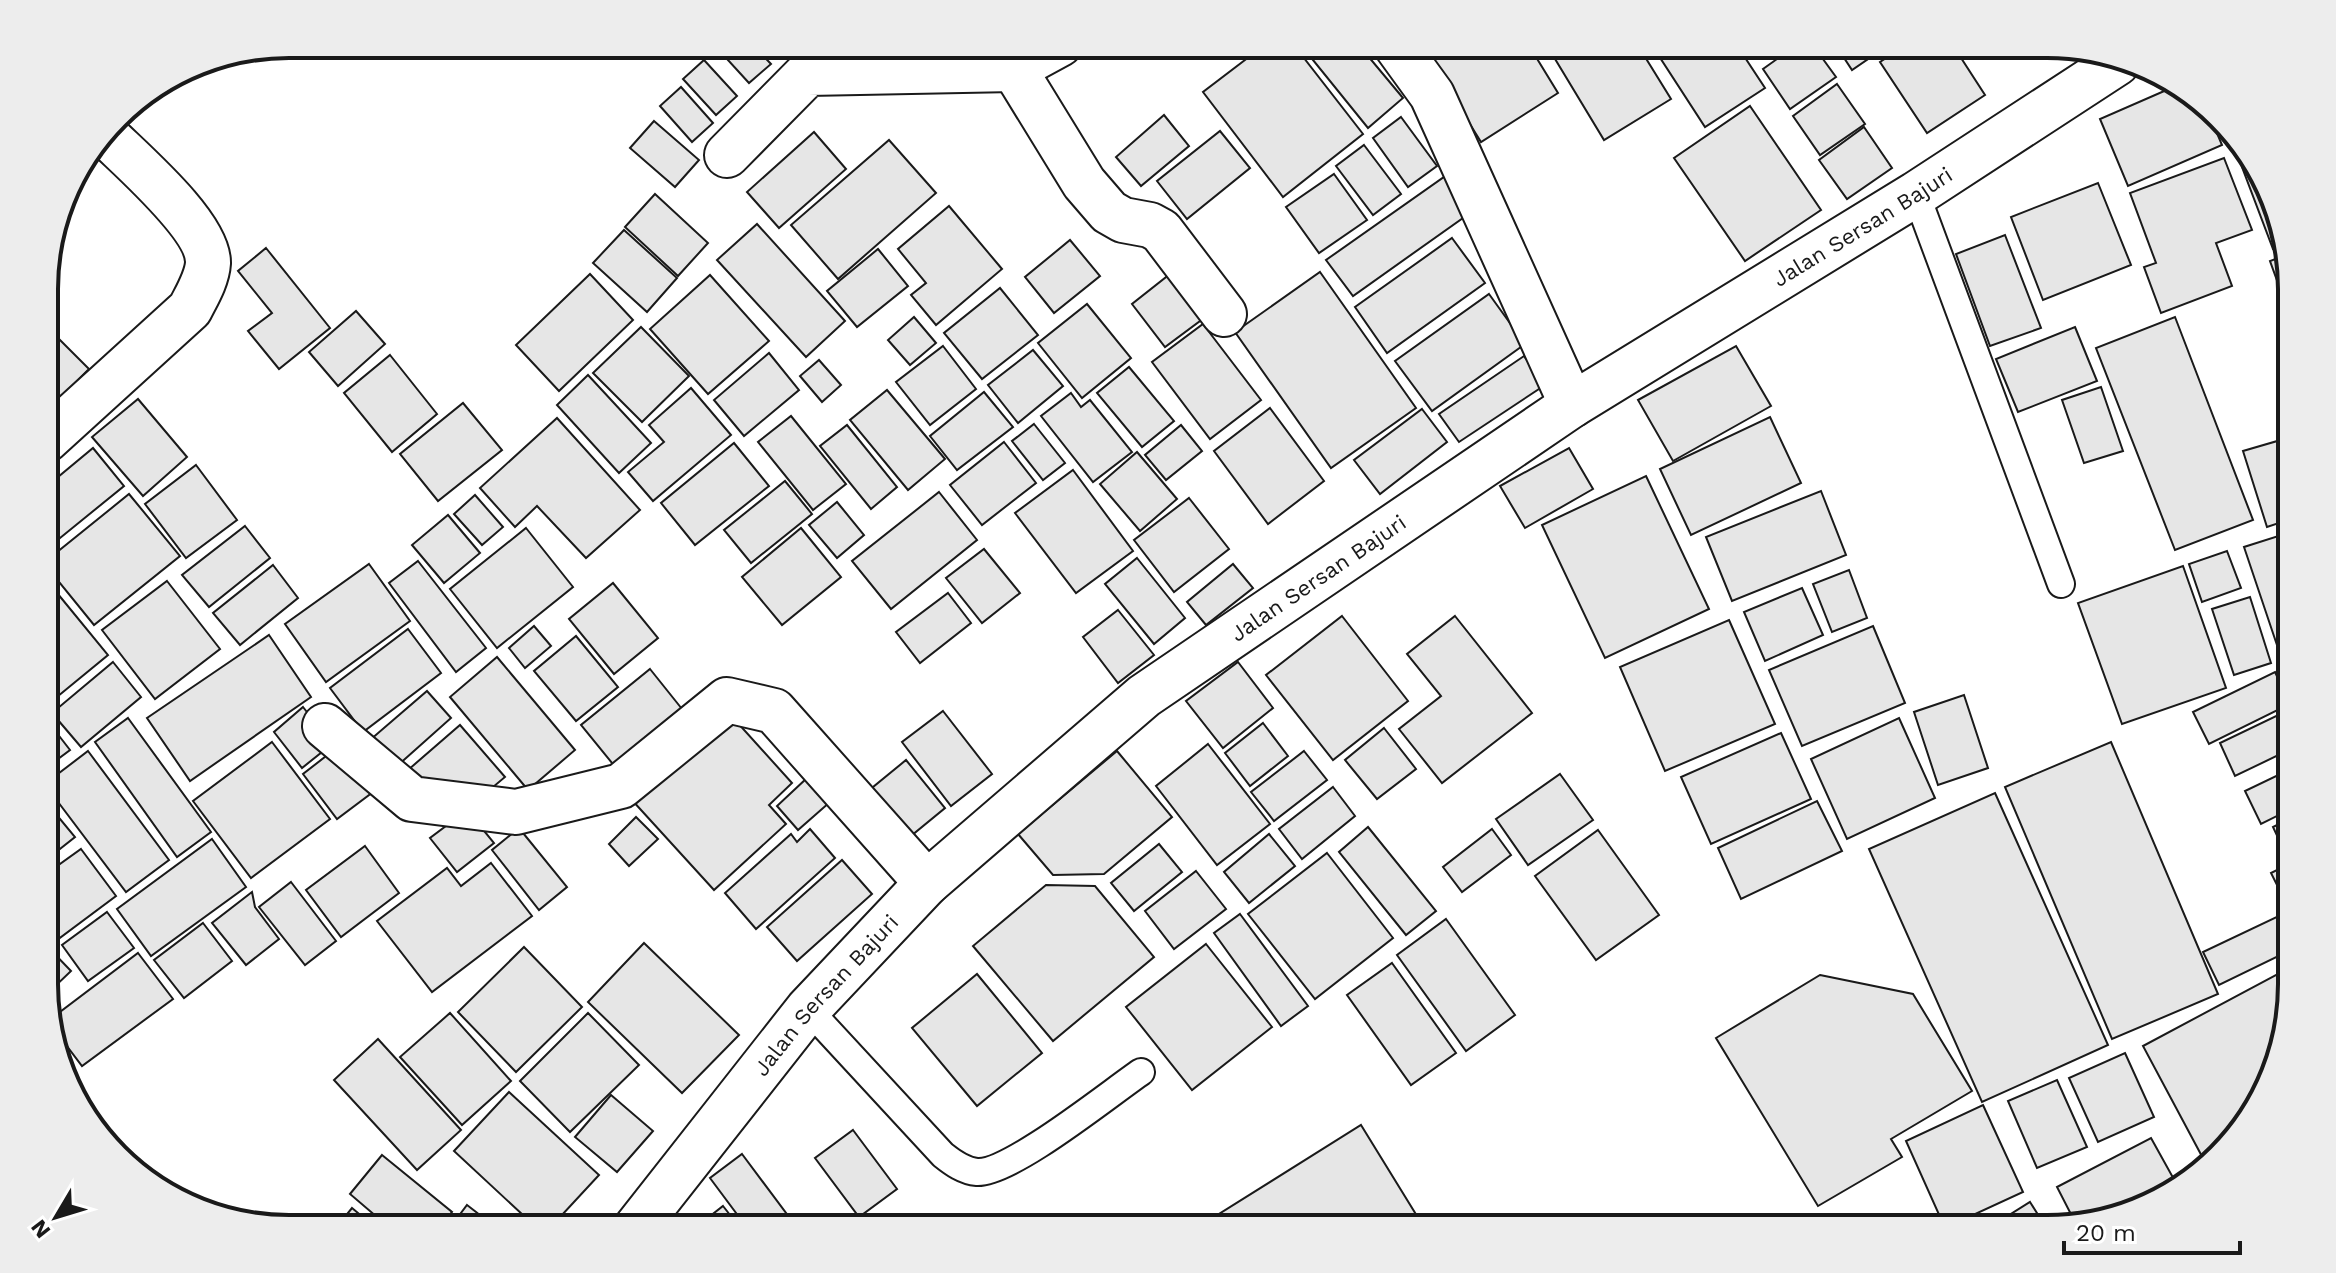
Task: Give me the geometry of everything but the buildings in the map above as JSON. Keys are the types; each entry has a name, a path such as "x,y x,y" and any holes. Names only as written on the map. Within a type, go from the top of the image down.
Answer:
{"street":[{"path":"727,155 808,73 1014,69 1034,58"},
{"path":"1405,58 1432,95 1572,405"},
{"name":"Jalan Sersan Bajuri","path":"646,1215 808,1009 927,883 1144,696 1572,405 1916,194 2111,67"},
{"path":"1014,69 1084,183 1109,212 1123,220 1150,225 1161,231 1224,314"},
{"path":"58,429 190,309 203,285 208,261 197,232 179,208 113,142"},
{"path":"325,726 412,799 516,812 621,786 727,700 774,711 927,883"}],"lane":[{"path":"1916,194 2061,584"},
{"path":"808,1009 943,1155 958,1166 978,1172 999,1166 1033,1148 1141,1072"}]}
